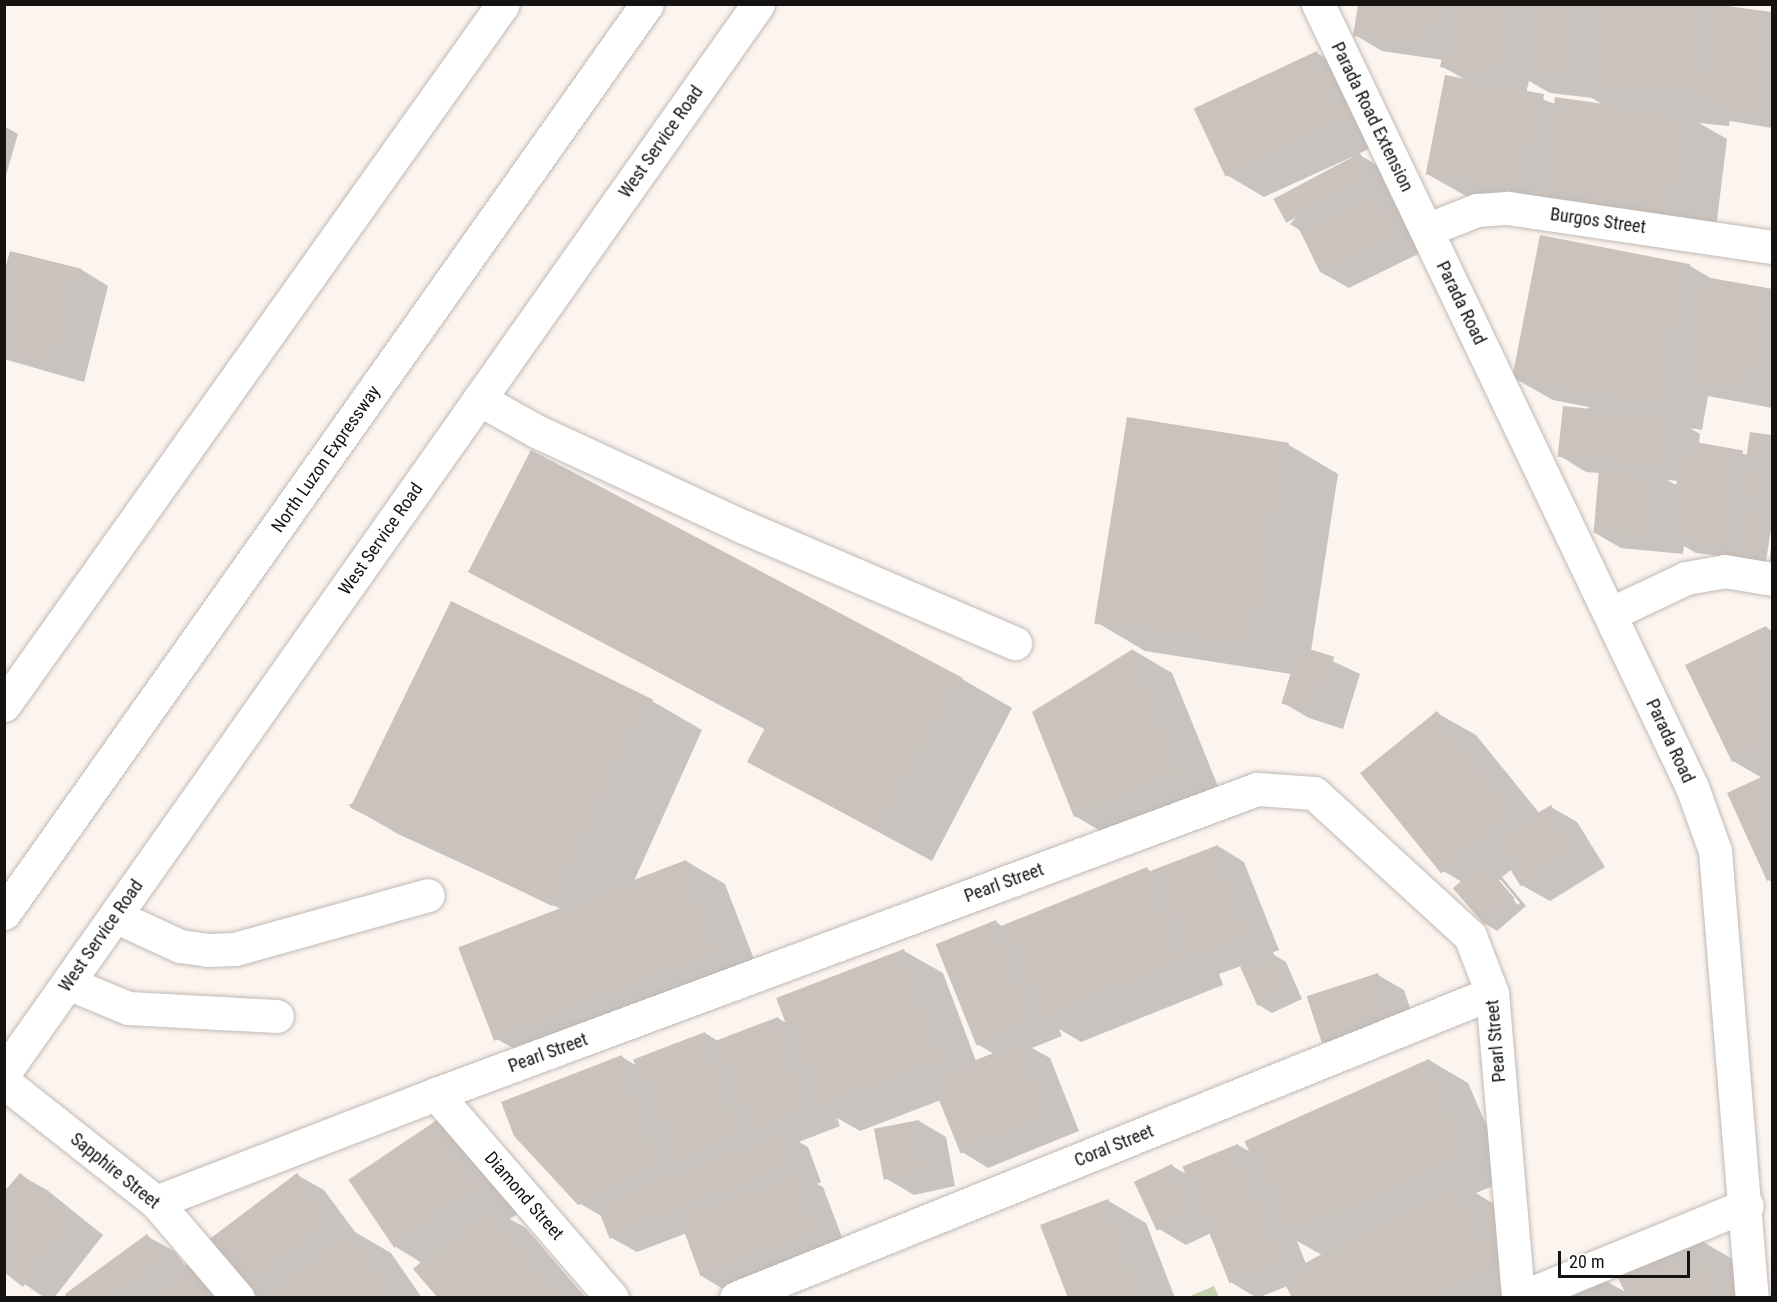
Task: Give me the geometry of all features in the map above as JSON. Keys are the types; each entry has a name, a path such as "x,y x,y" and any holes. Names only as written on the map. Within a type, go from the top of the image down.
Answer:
{"main road":[{"path":"4,705 502,4"},
{"name":"North Luzon Expressway","path":"4,913 647,4"},
{"name":"West Service Road","path":"4,1073 758,4"},
{"name":"Parada Road Extension","path":"1318,4 1426,230"},
{"name":"Burgos Street","path":"1426,230 1476,210 1508,208 1773,247"},
{"name":"Parada Road","path":"1426,230 1692,788 1715,851 1747,1205 1752,1298"},
{"path":"479,399 536,431 744,527 1015,643"},
{"path":"1610,614 1686,578 1724,571 1773,579"},
{"name":"Pearl Street","path":"156,1202 436,1094 1257,789 1314,793 1470,936 1492,993 1519,1298"},
{"path":"116,916 180,946 207,950 235,949 428,894"},
{"path":"68,983 128,1008 277,1016"},
{"name":"Coral Street","path":"736,1298 1492,993"},
{"name":"Sapphire Street","path":"4,1082 156,1202 238,1298"},
{"name":"Diamond Street","path":"436,1094 612,1298"},
{"path":"1519,1298 1747,1205"}],"green space":[{"path":"1214,1286 1219,1297 1188,1297"}],"building":[{"path":"1454,4 1516,4 1499,80 1440,67"},
{"path":"1530,4 1575,4 1575,78 1530,78"},
{"path":"1590,4 1700,4 1700,93 1590,93"},
{"path":"1711,4 1772,12 1772,117 1696,106"},
{"path":"1358,5 1441,5 1434,48 1353,36"},
{"path":"1317,51 1349,119 1225,176 1194,108"},
{"path":"1445,75 1544,94 1525,193 1426,174"},
{"path":"1555,97 1688,116 1674,216 1541,197"},
{"path":"1360,153 1373,177 1286,223 1273,199"},
{"path":"1378,188 1400,234 1320,273 1298,227"},
{"path":"1540,235 1690,264 1662,408 1512,379"},
{"path":"10,251 82,269 57,368 4,355 4,273"},
{"path":"1699,276 1772,289 1753,394 1680,381"},
{"path":"1563,406 1674,418 1669,468 1558,457"},
{"path":"1127,417 1289,443 1256,649 1094,623"},
{"path":"1750,432 1772,435 1772,506 1740,501"},
{"path":"1684,440 1743,450 1726,548 1667,537"},
{"path":"531,450 963,678 882,833 747,762 765,728 468,572"},
{"path":"1599,470 1663,476 1657,538 1594,533"},
{"path":"1740,507 1772,513 1764,558 1731,552"},
{"path":"451,601 653,700 552,906 350,808"},
{"path":"1766,626 1772,638 1772,743 1732,762 1685,665"},
{"path":"1299,646 1334,657 1317,714 1281,703"},
{"path":"1133,649 1184,774 1074,817 1032,712"},
{"path":"1437,711 1518,811 1441,874 1360,773"},
{"path":"1772,772 1772,878 1767,881 1727,793"},
{"path":"1551,805 1579,851 1521,886 1493,840"},
{"path":"1218,845 1253,936 1186,961 1152,870"},
{"path":"686,860 722,953 494,1041 458,947"},
{"path":"1483,862 1514,898 1484,924 1453,888"},
{"path":"1147,867 1186,962 1041,1021 1002,925"},
{"path":"996,920 1037,1021 977,1045 936,944"},
{"path":"904,949 947,1061 819,1110 776,998"},
{"path":"1273,952 1290,991 1258,1006 1240,967"},
{"path":"1378,973 1393,1020 1322,1043 1307,996"},
{"path":"778,1017 814,1111 749,1136 713,1042"},
{"path":"705,1032 745,1136 673,1163 633,1060"},
{"path":"1023,1041 1053,1116 961,1154 930,1078"},
{"path":"622,1055 665,1169 578,1205 514,1136 501,1102"},
{"path":"1429,1059 1472,1156 1288,1238 1244,1141"},
{"path":"437,1120 483,1188 394,1248 348,1180"},
{"path":"919,1120 929,1171 884,1180 874,1129"},
{"path":"781,1130 795,1167 610,1239 595,1201"},
{"path":"1238,1144 1285,1261 1230,1283 1182,1166"},
{"path":"1172,1164 1195,1213 1157,1231 1134,1182"},
{"path":"797,1170 820,1233 701,1276 678,1213"},
{"path":"20,1173 77,1219 23,1287 4,1272 4,1192"},
{"path":"297,1173 334,1223 245,1290 208,1240"},
{"path":"1458,1181 1502,1265 1440,1298 1292,1298 1281,1276"},
{"path":"1108,1199 1146,1298 1068,1298 1040,1225"},
{"path":"487,1204 568,1298 438,1298 413,1269"},
{"path":"352,1228 400,1298 274,1298 267,1288"},
{"path":"147,1234 167,1261 118,1298 67,1298 65,1294"},
{"path":"1695,1236 1725,1298 1628,1298 1616,1274"},
{"path":"189,1262 217,1298 145,1298"},
{"path":"1606,1279 1614,1298 1567,1298"}]}
